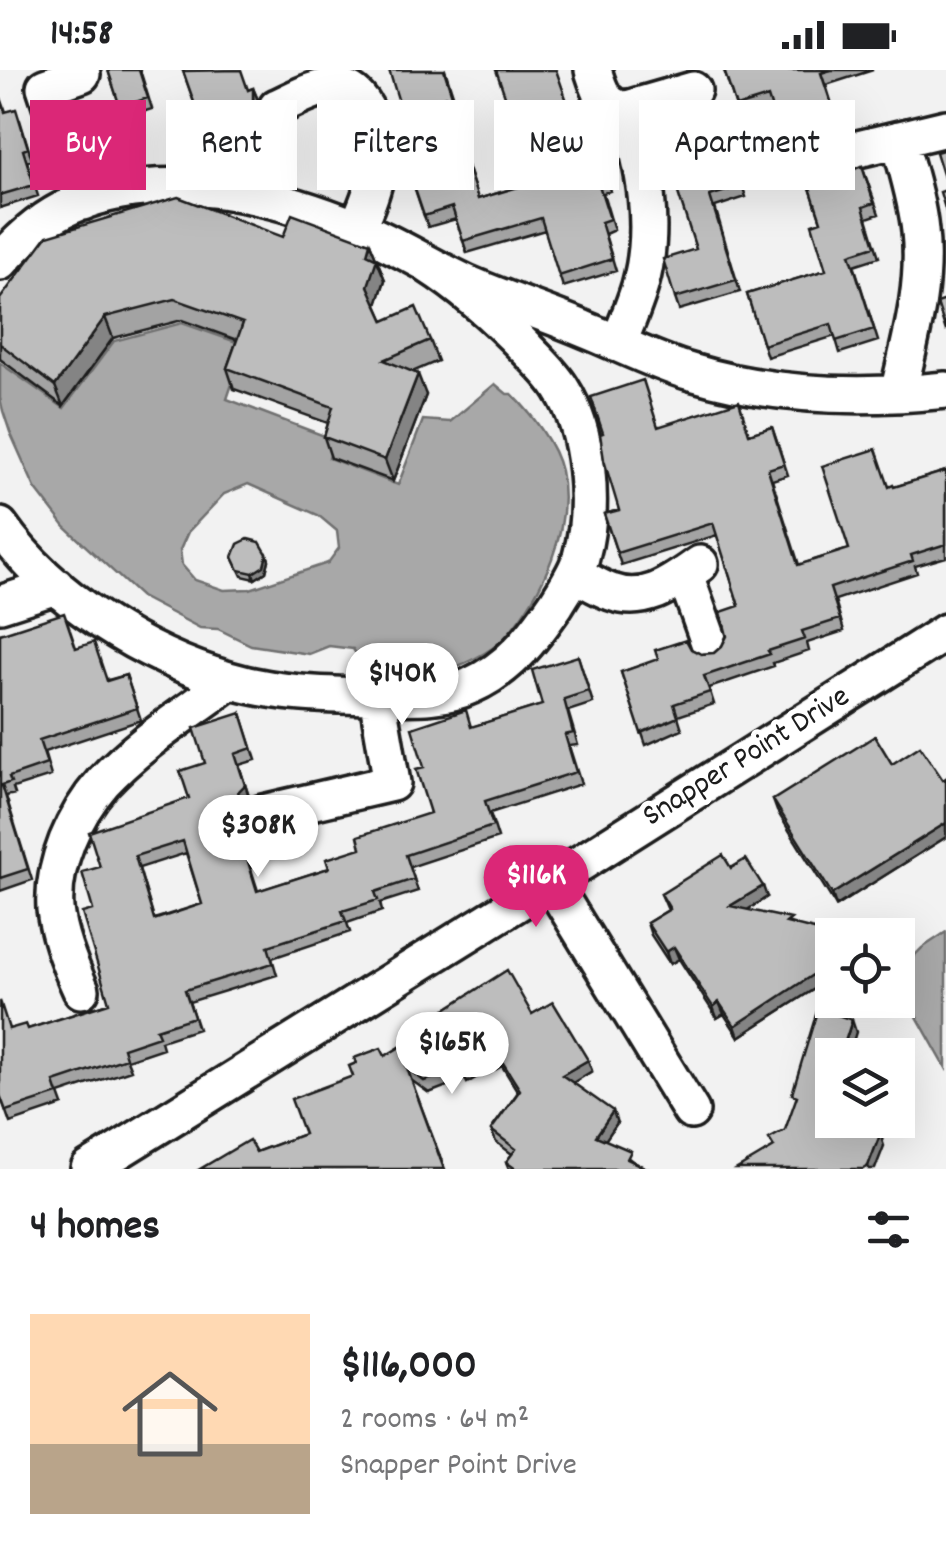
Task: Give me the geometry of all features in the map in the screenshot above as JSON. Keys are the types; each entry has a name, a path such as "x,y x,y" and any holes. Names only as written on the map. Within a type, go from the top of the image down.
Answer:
{"street":[{"path":"593,70 600,92 607,102 620,109 693,90"},
{"path":"82,74 45,87 84,202"},
{"path":"293,100 333,87 348,90 366,110 376,174 357,228"},
{"path":"560,386 566,357 573,346 604,338 641,284 646,233 645,174 627,109"},
{"path":"858,149 946,128"},
{"path":"898,394 916,320 922,261 916,203 899,139"},
{"path":"0,262 26,236 70,206 148,189 214,190 276,201 357,228 469,284 682,369 764,389 845,395 946,390"},
{"path":"0,526 21,553 56,586 98,618 150,649 230,681 312,695 445,694 496,672 529,642 575,574 586,532 586,469 577,422 560,386 477,300 428,264"},
{"path":"575,574 605,590 635,598 654,593 692,570 710,645"},
{"path":"0,604 56,586"},
{"name":"Snapper Point Drive","path":"88,1169 946,632"},
{"path":"81,990 56,912 58,874 71,834 90,799 112,774 230,681"},
{"path":"263,813 392,782 378,696"},
{"path":"551,882 691,1111"}],"shaded area":[{"path":"182,323 245,345 227,399 335,440 329,458 398,485 423,420 450,422 495,384 512,394 548,440 561,471 564,493 559,537 532,600 506,636 484,654 447,670 404,676 369,674 353,649 329,646 309,654 251,645 218,629 200,628 141,597 65,527 35,488 10,432 0,398 0,363 64,408 114,341","holes":["248,484 318,515 337,531 339,548 328,563 250,589 224,590 195,580 182,565 180,550 188,532 224,494"]},
{"path":"946,932 946,1068 915,1013 915,955"}],"building":[{"path":"108,70 139,70 148,98 118,100"},
{"path":"241,70 248,90 253,88 253,100 193,100 183,71"},
{"path":"389,70 444,70 452,95 444,97 445,100 398,100"},
{"path":"496,70 556,70 567,100 506,100"},
{"path":"724,70 831,70 821,73 830,100 734,100"},
{"path":"0,96 5,112 16,109 28,148 23,150 30,186 0,195"},
{"path":"946,149 946,184 936,152"},
{"path":"862,166 874,203 863,207 875,246 850,254 874,329 836,341 831,324 763,345 747,294 826,270 812,224 821,221 811,190 855,190 855,169"},
{"path":"474,187 478,199 508,190 601,190 610,219 601,222 612,259 559,276 541,218 463,241 452,207 424,216 415,190"},
{"path":"677,190 729,190 710,196 736,280 675,298 663,259 696,249"},
{"path":"946,190 946,212 940,192"},
{"path":"178,197 283,237 292,214 370,243 367,254 377,259 368,286 384,321 416,307 430,340 384,360 418,374 385,460 324,437 333,407 227,368 243,323 175,299 105,317 55,386 0,344 0,299 47,236"},
{"path":"946,300 946,331 937,303"},
{"path":"643,380 658,427 739,401 749,434 772,427 784,464 768,469 798,565 849,549 822,466 876,449 889,487 946,471 946,544 911,555 913,561 830,588 840,619 802,631 805,639 768,651 770,654 704,676 710,692 674,704 678,717 641,733 621,672 658,659 655,650 686,640 691,649 701,654 714,653 727,636 721,612 739,606 713,523 617,553 604,514 619,510 591,397"},
{"path":"248,539 260,542 267,554 264,566 253,573 239,570 233,557 238,544"},
{"path":"64,613 76,648 94,642 107,681 126,675 137,708 39,740 47,764 9,777 11,782 2,785 28,869 0,878 0,634"},
{"path":"578,656 589,691 564,699 573,733 565,735 576,772 485,801 493,826 406,855 414,879 375,892 378,900 342,911 346,921 268,946 273,963 185,990 194,1017 156,1029 159,1036 123,1048 126,1058 54,1082 58,1094 6,1111 0,1095 0,1001 9,1029 26,1024 28,1029 109,1003 82,913 93,910 82,872 100,867 89,832 189,798 180,771 205,763 194,728 241,713 252,748 235,754 245,785 238,792 238,805 249,829 239,832 257,891 329,868 326,859 361,848 358,836 430,813 416,769 424,767 412,728 466,710 471,727 542,705 532,670","holes":["183,841 202,904 154,920 135,856"]},
{"path":"875,736 892,764 920,746 943,780 946,778 946,823 832,894 773,800"},
{"path":"723,855 731,868 746,859 763,886 730,906 791,919 786,923 815,930 815,973 735,1026 719,1002 713,1007 674,947 666,952 647,923 670,909 661,894"},
{"path":"507,970 532,1014 553,1002 588,1060 562,1075 613,1111 596,1136 631,1151 627,1159 648,1169 516,1169 506,1162 516,1149 491,1130 520,1090 498,1055 462,1071 460,1068 424,1081 407,1068 444,1169 200,1169 249,1140 256,1152 304,1134 291,1099 353,1076 349,1066 356,1063 354,1058 381,1048 385,1056 450,1017 446,1009"},
{"path":"815,1018 852,1020 846,1038 815,1038 815,1138 879,1138 868,1166 737,1169 774,1147 769,1139 785,1130 797,1096 792,1094"}]}
